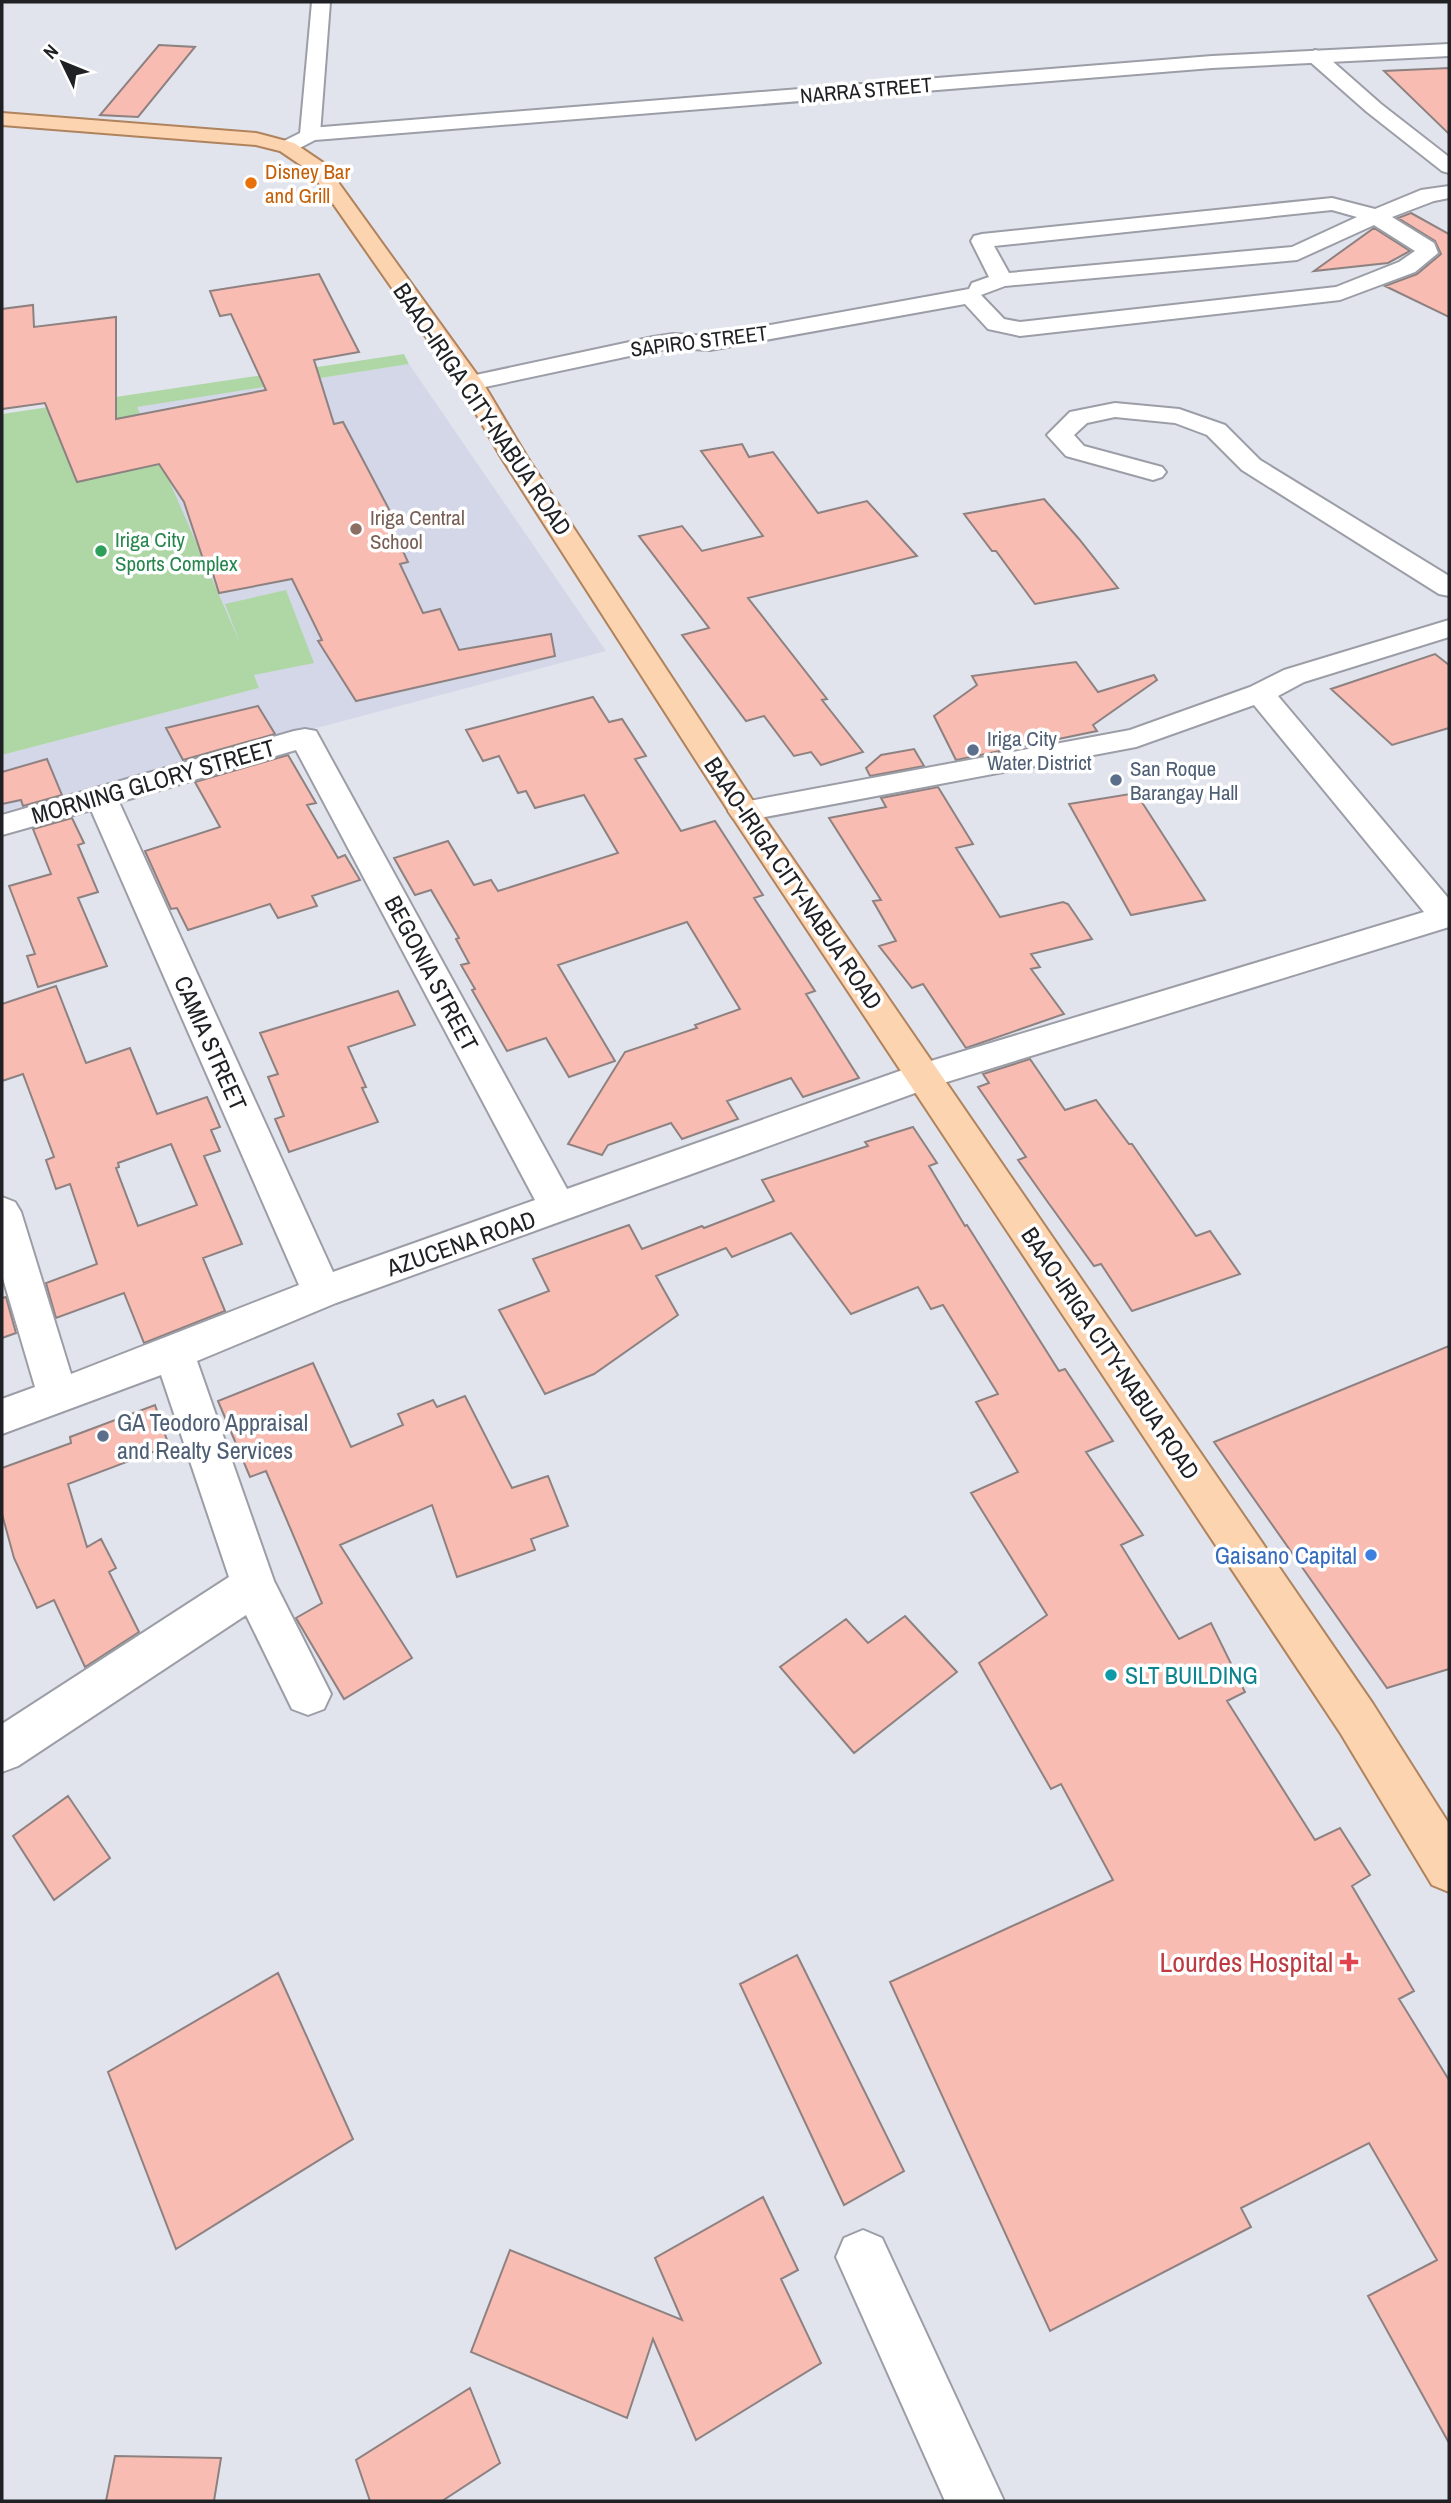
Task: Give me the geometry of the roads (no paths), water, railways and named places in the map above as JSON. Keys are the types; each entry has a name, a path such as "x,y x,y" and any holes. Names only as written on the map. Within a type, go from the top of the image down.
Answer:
{"main road":[{"name":"BAAO-IRIGA CITY-NABUA ROAD","path":"2,119 256,139 287,147 318,168 471,383 514,457 744,811 1357,1718 1449,1868"}],"street":[{"path":"310,134 321,2"},
{"name":"NARRA STREET","path":"287,147 310,134 1315,56 1449,50"},
{"path":"1315,56 1449,167"},
{"path":"970,296 996,324 1020,329 1340,293 1407,267 1427,253 1426,248 1373,217 1348,204 982,241 1002,280 1288,254 1314,246 1373,217 1429,195 1449,192"},
{"name":"SAPIRO STREET","path":"471,383 653,344 673,341 710,343 970,296 976,289 1002,280"},
{"path":"1153,472 1075,452 1060,435 1079,417 1115,410 1179,416 1216,430 1251,465 1449,588"},
{"path":"744,811 1136,738 1260,692 1294,676 1449,628"},
{"name":"AZUCENA ROAD","path":"2,1417 174,1353 322,1292 924,1076 1446,917 1260,692"},
{"name":"MORNING GLORY STREET","path":"2,825 305,738"},
{"name":"BEGONIA STREET","path":"305,738 558,1209"},
{"name":"CAMIA STREET","path":"100,795 322,1292"},
{"path":"2,1212 58,1396"},
{"path":"174,1353 254,1586 308,1694"},
{"path":"2,1750 254,1586"},
{"path":"863,2257 975,2501"}],"place":[{"name":"Disney Bar and Grill","path":"251,183"},
{"name":"Iriga Central School","path":"356,529"},
{"name":"Iriga City Sports Complex","path":"101,551"},
{"name":"Iriga City Water District","path":"973,750"},
{"name":"San Roque Barangay Hall","path":"1116,780"},
{"name":"GA Teodoro Appraisal and Realty Services","path":"103,1436"},
{"name":"Gaisano Capital","path":"1371,1555"},
{"name":"SLT BUILDING","path":"1111,1675"},
{"name":"Lourdes Hospital","path":"1349,1962"}]}
